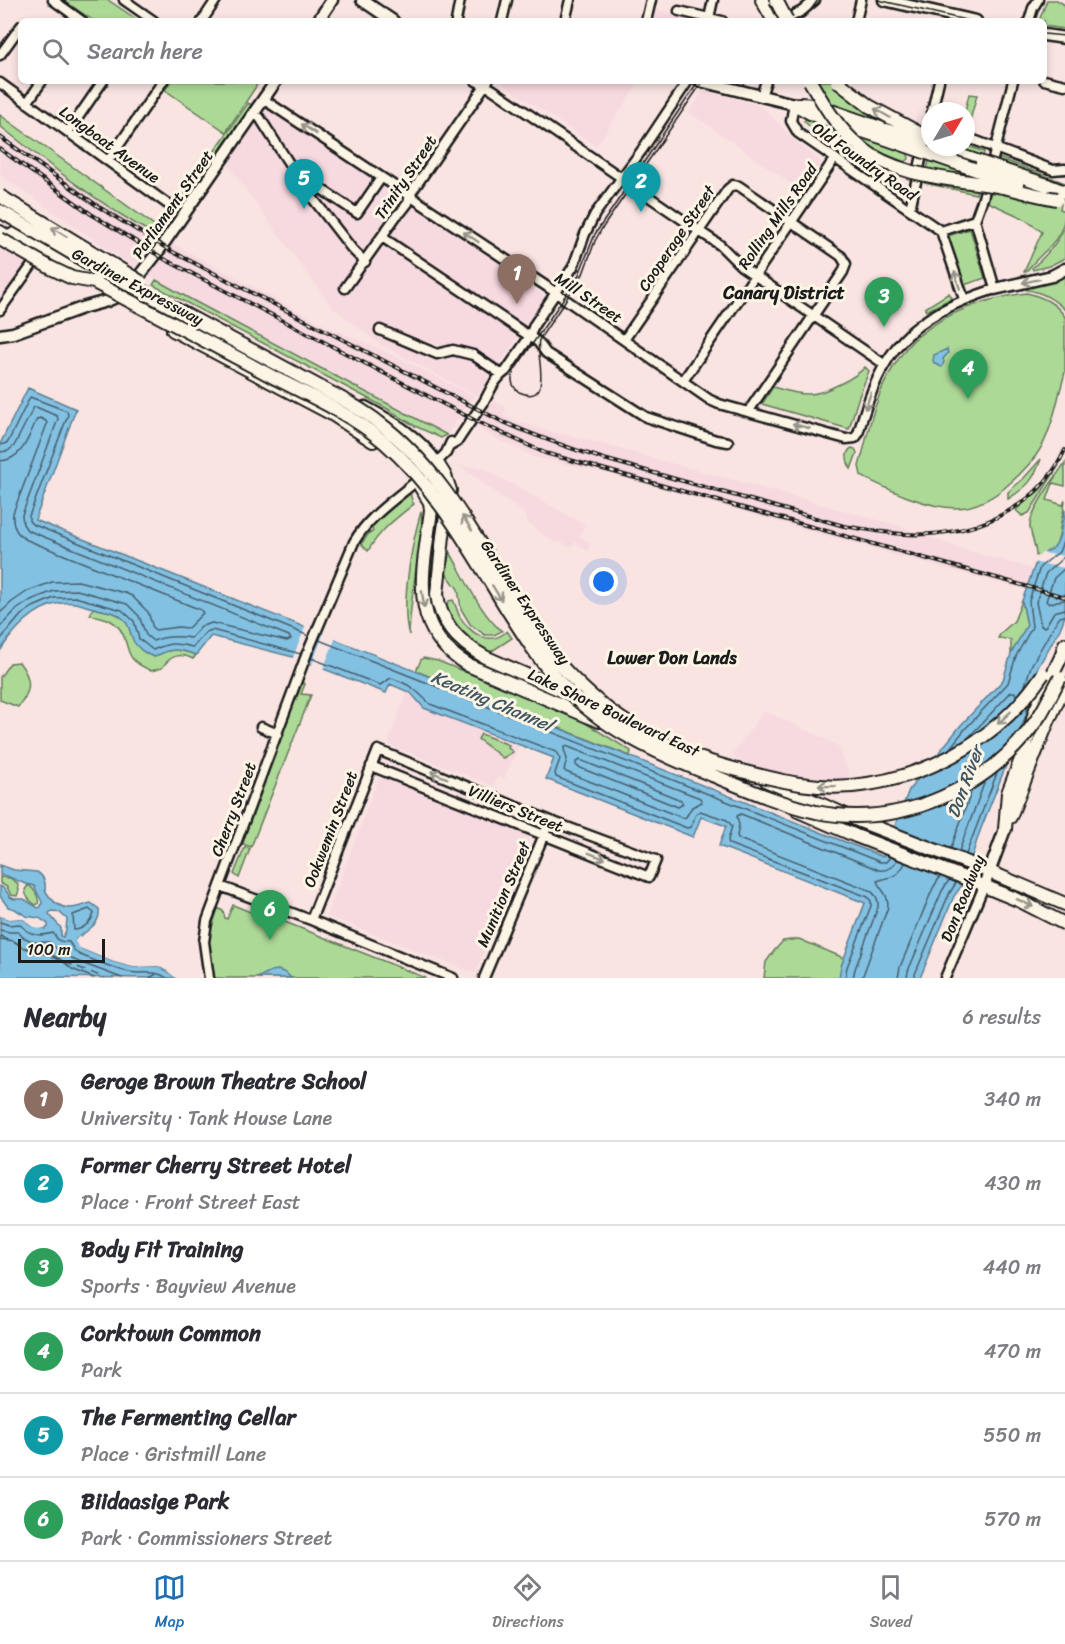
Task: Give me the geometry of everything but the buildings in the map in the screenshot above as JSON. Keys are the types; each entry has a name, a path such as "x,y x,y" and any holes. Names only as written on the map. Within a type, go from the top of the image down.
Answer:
{"highway":[{"path":"762,0 772,18"},
{"path":"776,0 785,18"},
{"path":"812,84 840,127 858,145 877,158 930,177 1063,195"},
{"path":"841,84 869,106 921,134"},
{"path":"794,104 814,105 1019,184 1063,195"},
{"path":"885,134 921,143"},
{"path":"962,156 1047,185 1063,195"},
{"path":"967,156 982,163"},
{"path":"0,196 140,281 177,310"},
{"path":"0,210 33,235 129,289"},
{"name":"Gardiner Expressway","path":"0,210 77,256 344,400 390,431 421,460 440,484 531,626 570,676 601,705 628,724 668,745 711,763 769,778 817,786 857,786 909,776 954,756 985,736 1021,702 1043,674 1065,634"},
{"name":"Gardiner Expressway","path":"0,225 94,282 327,405 384,442 417,475 444,510 522,633 562,685 600,719 650,749 690,766 775,799 818,812 860,815 912,809 934,802 958,790 980,777 1004,758 1039,716 1062,681 1065,665"},
{"name":"Lake Shore Boulevard East","path":"0,232 113,299 332,414 367,436 391,456 416,482 430,502 431,510 423,564 424,607 430,624 444,646 461,661 481,672 605,723 634,742 856,836 1018,900 1065,924"},
{"path":"0,238 72,278 94,282"},
{"name":"Lake Shore Boulevard East","path":"437,462 450,490 441,549 438,603 444,618 459,640 475,652 684,747 1065,904"},
{"path":"1005,829 1008,793 1036,709 1065,644"},
{"path":"495,662 518,687"},
{"path":"1005,829 1062,681"}],"main road":[{"path":"320,18 332,0"},
{"path":"362,0 389,18"},
{"path":"884,0 897,1 954,18"},
{"name":"Parliament Street","path":"0,335 13,333 113,299 129,289 157,253 274,84"},
{"path":"712,84 794,104"},
{"path":"992,290 1052,276 1065,269"},
{"name":"Lake Shore Boulevard East","path":"129,289 270,365 325,387 371,411 416,438 437,462"},
{"name":"Don Roadway","path":"979,884 990,872 1005,829"}],"street":[{"path":"53,0 78,18"},
{"path":"124,0 150,18"},
{"path":"204,18 216,0"},
{"path":"457,18 460,0"},
{"path":"503,18 507,0"},
{"path":"566,18 570,0"},
{"path":"647,18 651,0"},
{"path":"679,11 709,18 713,0"},
{"path":"788,18 802,11 815,0"},
{"path":"857,18 861,0"},
{"path":"1030,18 1038,0"},
{"path":"0,55 18,30"},
{"path":"1047,81 1065,85"},
{"name":"Longboat Avenue","path":"0,83 173,208"},
{"path":"27,103 40,84"},
{"path":"68,132 101,84"},
{"path":"108,161 161,84"},
{"name":"Trinity Street","path":"345,288 397,215 406,207 410,196 486,84"},
{"path":"488,84 720,245 737,263 884,364 901,342 922,322 964,299 992,290 975,220 983,198 1012,84"},
{"name":"Cherry Street","path":"208,974 204,942 207,921 308,651 354,542 380,510 416,482 450,446 452,439 480,398 501,374 502,368 556,294 573,267 595,214 686,84"},
{"path":"760,96 765,84"},
{"path":"934,102 938,84"},
{"name":"Mill Street","path":"264,99 714,402 846,439 855,438 873,387 884,364"},
{"name":"Old Foundry Road","path":"794,104 791,121 798,133 941,231"},
{"path":"260,118 304,187 352,249 365,262"},
{"path":"975,141 1053,171 1065,169"},
{"path":"910,209 922,156"},
{"name":"Rolling Mills Road","path":"683,381 835,158"},
{"path":"294,170 357,213 381,178"},
{"name":"Cooperage Street","path":"624,340 728,189 739,186 792,221"},
{"path":"964,299 941,231 975,220"},
{"path":"748,412 843,272 846,264 840,256 792,221"},
{"path":"382,237 538,342 546,353 646,417 728,442"},
{"path":"0,310 39,255"},
{"path":"380,330 437,354 453,350 473,355 501,374"},
{"path":"261,727 278,734"},
{"name":"Ookwemin Street","path":"311,920 378,750"},
{"name":"Villiers Street","path":"371,766 649,877 656,860 551,821 378,750"},
{"name":"Munition Street","path":"484,978 551,821"},
{"name":"Don Roadway","path":"945,978 979,884"},
{"path":"220,886 453,978"}],"shaded area":[{"path":"654,9 696,18 652,18"},
{"path":"503,84 638,84 596,146"},
{"path":"704,91 756,104 764,109 794,140 822,162 802,191 689,112"},
{"path":"265,106 410,202 546,297 477,396 378,343 332,307 227,164"},
{"path":"0,130 136,224 320,323 393,355 474,396 447,435 192,300 127,262 0,175"},
{"path":"0,242 28,260 0,299"},
{"path":"493,401 506,407 503,416 543,430 896,525 965,550 1065,578 1065,600 920,562 610,474 534,457 475,426"},
{"path":"460,466 483,468 585,525 579,536 590,543 588,551 575,542 571,548 563,543 554,542 528,523 524,513"},
{"path":"408,691 424,708 519,745 504,779 497,777 494,786 390,745 389,740"},
{"path":"764,711 839,747 857,795 814,796 732,756"},
{"path":"384,777 530,836 475,973 327,916 373,792 379,779"}],"green space":[{"path":"63,0 108,0 135,18 90,18"},
{"path":"1047,0 1057,0 1065,5 1065,29 1047,26 1047,18 1040,18"},
{"path":"169,84 257,85 226,132 165,90"},
{"path":"817,84 834,84 888,124 872,119 828,103"},
{"path":"969,94 977,95 975,102 967,102"},
{"path":"248,103 252,105 186,200 182,198"},
{"path":"0,115 161,230 157,236 96,198 37,155 0,126"},
{"path":"808,117 831,124 830,127 841,136 816,131 804,121"},
{"path":"854,135 907,149 909,159 905,162 872,149"},
{"path":"975,148 984,152 976,194 924,183 930,156 975,156"},
{"path":"999,158 1065,183 1060,209 1065,211 1061,230 1057,238 1026,272 1024,272 1042,232 1023,218 988,202"},
{"path":"1065,226 1065,258 1049,266 1033,270 1032,268 1055,244"},
{"path":"970,229 985,278 964,285 948,236"},
{"path":"1065,276 1065,310 1048,297 1026,288 1051,282"},
{"path":"156,280 447,435 441,438 415,426 386,408 153,285"},
{"path":"949,293 952,298 926,311 925,308"},
{"path":"1027,293 1049,301 1065,317 1065,372 1047,437 1029,465 991,497 963,508 933,505 909,498 861,475 859,466 878,399 894,366 911,342 942,320 969,307 998,298"},
{"path":"865,367 869,371 849,429 762,404 773,387 801,394 816,393 848,380"},
{"path":"852,448 857,453 851,469 847,455"},
{"path":"1041,459 1029,482 1008,499 1008,492"},
{"path":"1065,463 1065,486 1053,483 1047,500 1063,505 1065,500 1058,540 1041,559 1036,559 1031,520 1044,494"},
{"path":"1059,465 1029,513 1022,516 1016,510 1040,490"},
{"path":"410,492 414,504 383,531 368,551 361,544 373,531 372,526"},
{"path":"421,512 421,534 409,635 406,591"},
{"path":"433,526 437,531 431,578 432,595 427,596"},
{"path":"450,552 480,605 502,631 494,635 485,635 470,624 461,609 458,589 445,572"},
{"path":"453,600 464,623 475,633 494,638 507,631 512,638 487,653 463,637 447,613 447,605"},
{"path":"1022,601 1027,625 1011,654 1011,640 998,638 1014,621"},
{"path":"93,608 120,616 129,626 140,649 146,653 155,657 175,650 196,655 193,659 175,656 162,668 151,671 132,658 123,634 116,625 102,617 90,615"},
{"path":"423,658 438,661 574,716 631,751 630,756 416,671"},
{"path":"19,662 29,685 26,696 18,707 0,700 0,677 10,663"},
{"path":"302,682 305,684 301,694 311,695 251,847 243,844 248,825"},
{"path":"481,734 509,745 508,748 513,752 503,758 478,739"},
{"path":"245,847 250,849 239,878 234,874"},
{"path":"0,877 10,878 17,883 19,890 17,896 11,895 7,887 0,883"},
{"path":"28,885 37,896 38,904 36,905 26,895 25,890"},
{"path":"233,905 263,917 280,920 426,978 214,978 207,943 218,908 223,911 227,919"},
{"path":"799,939 891,978 764,978 766,962 774,951 783,941"}],"water":[{"path":"947,349 948,353 943,359 942,367 935,364 934,355"},
{"name":"Don River","path":"28,388 76,409 35,520 883,857 909,790 961,725 1003,680 1011,654 1027,625 1022,601 1036,562 1057,543 1065,510 1065,616 1037,669 1026,715 980,831 963,884 954,896 920,978 839,978 841,966 865,903 719,846 726,826 701,817 693,837 546,779 554,758 424,708 411,693 390,684 386,693 293,657 211,636 196,655 175,650 155,657 137,646 127,624 120,616 75,603 51,605 31,616 14,632 0,651 0,444"},
{"path":"0,865 14,870 37,872 44,880 45,890 58,905 72,908 91,903 99,909 96,923 76,939 82,949 133,967 158,966 176,978 0,977 0,916 10,919 20,918 31,926 45,929 48,924 39,918 26,916 8,907 0,896 0,886 14,899 24,899 38,908 41,907 42,902 34,886 0,875","holes":["53,911 59,912 67,919 63,937 61,928 49,914"]},
{"path":"278,970 291,978 257,978 271,971"}],"pier":[{"path":"1042,553 1065,556 1065,568 1032,562 1034,557"},
{"path":"306,625 322,631 308,666 292,660"},
{"path":"324,632 336,637 322,672 311,667"},
{"path":"0,913 23,916 33,924 46,928 38,929 25,920 10,919 0,916"},
{"path":"78,937 81,938 78,940 84,947 117,961 133,964 159,963 169,968 179,978 158,966 133,967 114,962 78,947 75,941"}],"ferry route":[{"path":"0,936 105,978"},
{"path":"149,978 157,974"}],"tram line":[{"path":"803,18 818,0"},
{"path":"878,0 957,18"},
{"path":"1047,34 1065,36"},
{"path":"697,84 595,234 578,277 514,371 512,383 519,392 530,395 537,392 541,377 539,340 583,274 601,230 701,84"}],"railway":[{"path":"0,137 99,207 171,251 501,421 552,442 604,459 844,526 881,532 927,534 975,526 1019,505 1053,472 1065,450"},
{"path":"0,149 91,214 166,260 478,422 545,453 1065,597"}],"place":[{"name":"The Fermenting Cellar","path":"304,209"},
{"name":"Former Cherry Street Hotel","path":"641,212"},
{"name":"Geroge Brown Theatre School","path":"517,304"},
{"name":"Body Fit Training","path":"884,327"},
{"name":"Corktown Common","path":"968,399"},
{"name":"Biidaasige Park","path":"270,940"}],"district":[{"name":"Canary District","path":"784,293"},
{"name":"Lower Don Lands","path":"672,658"}],"water label":[{"name":"Keating Channel","path":"492,701"}]}
